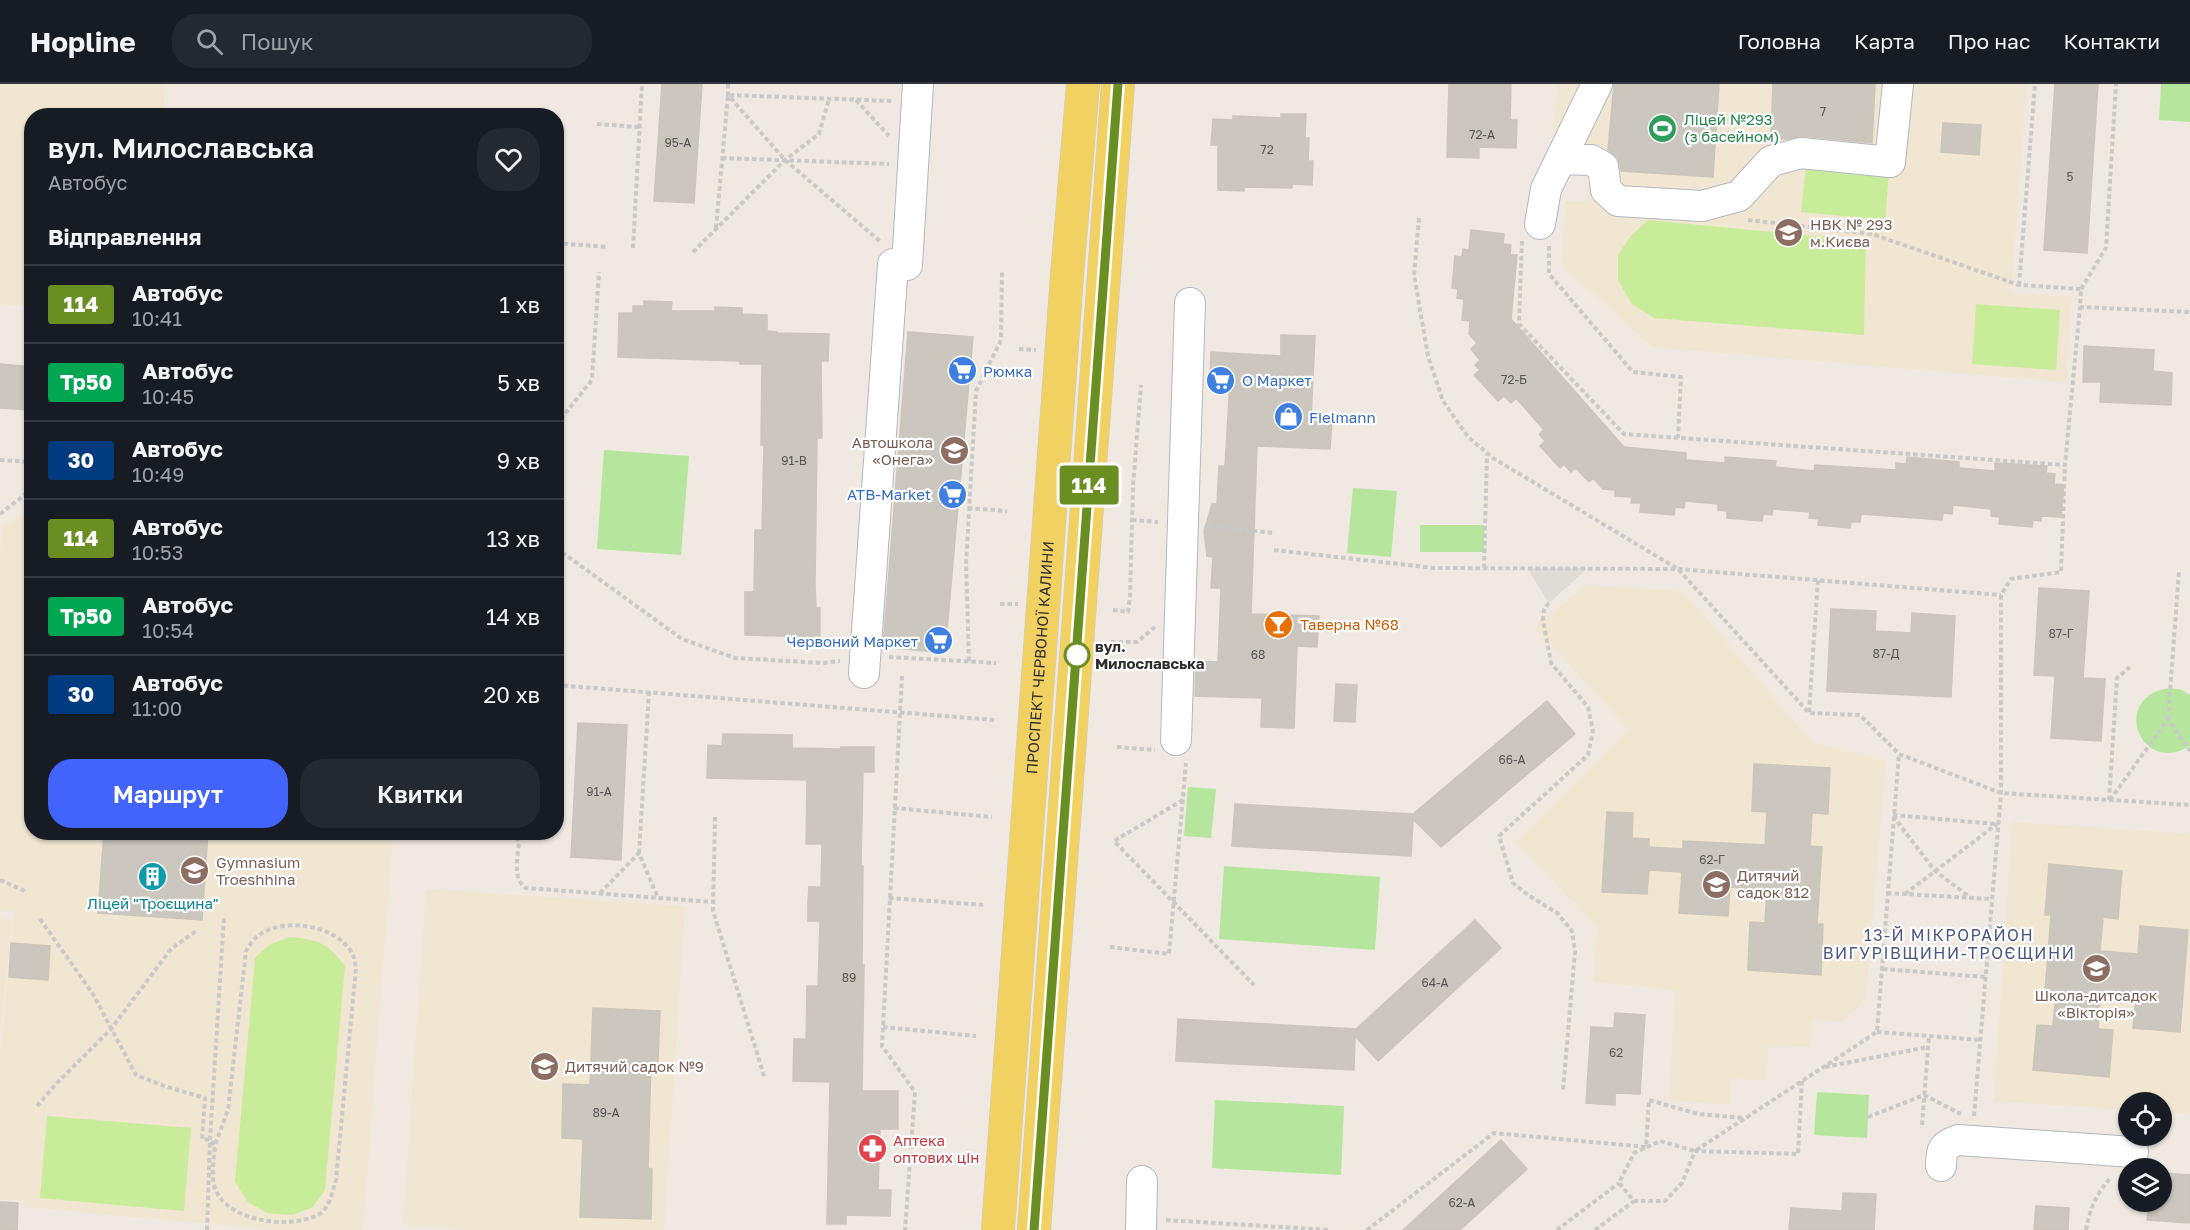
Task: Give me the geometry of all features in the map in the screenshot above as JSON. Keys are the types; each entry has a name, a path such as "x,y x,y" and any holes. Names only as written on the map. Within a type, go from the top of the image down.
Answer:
{"main road":[{"path":"1059,84 1080,135"},
{"name":"ПРОСПЕКТ ЧЕРВОНОЇ КАЛИНИ","path":"998,1230 1067,275 1083,84"},
{"path":"1034,1230 1118,84"},
{"path":"1114,136 1143,84"}],"lane":[{"path":"1532,229 1546,189 1597,84"},
{"path":"1561,159 1591,160 1603,167 1606,190 1618,201 1702,206 1739,196 1771,161 1801,153 1890,162 1898,84"},
{"path":"864,673 900,265 913,165 918,93"},
{"path":"1175,750 1190,303"},
{"path":"1941,1166 1942,1150 1945,1146 1958,1140 2133,1152"},
{"path":"1141,1225 1142,1181"}],"path":[{"path":"633,248 642,84"},
{"path":"716,228 728,84"},
{"path":"2019,285 2035,84"},
{"path":"1868,1118 1924,1095 1974,1120 2001,793 2001,595 2011,579 2061,572 2065,465 2081,289 2106,248 2116,84"},
{"path":"728,95 856,100 918,93"},
{"path":"728,95 786,160 900,265"},
{"path":"693,252 786,160 819,134 829,99"},
{"path":"856,100 913,165"},
{"path":"597,124 639,127"},
{"path":"722,158 913,165"},
{"path":"1419,218 1414,275 1428,356 1443,400 1468,437 1487,453 1678,569 1809,713 1860,715 1899,754 2001,793 2190,805"},
{"path":"1744,219 1872,234 2019,285 2081,289"},
{"path":"1678,438 1681,377 1633,372 1549,274 1550,229 1532,229 1518,324 1624,434 1678,438 2065,465"},
{"path":"564,244 608,247"},
{"path":"969,661 966,564 976,391 1001,340 1002,271"},
{"path":"564,415 592,380 599,272"},
{"path":"2080,307 2190,312"},
{"path":"1019,349 1041,350"},
{"path":"1113,610 1128,612 1130,596 1133,487 1141,385"},
{"path":"1485,568 1487,453"},
{"path":"0,460 24,462"},
{"path":"0,514 24,495"},
{"path":"968,508 1007,511"},
{"path":"1183,523 1274,533"},
{"path":"1274,550 1406,566 1678,569 2001,595"},
{"path":"564,554 682,639"},
{"path":"2109,800 2168,719 2179,571"},
{"path":"1809,713 1818,579"},
{"path":"1549,603 1544,609 1543,620 1551,663 1588,706 1593,731 1591,746 1588,755 1498,836 1513,882 1557,914 1572,931 1575,951 1563,1090"},
{"path":"1000,604 1022,604"},
{"path":"1111,642 1137,642 1180,605"},
{"path":"2109,800 2117,678 2130,667"},
{"path":"902,676 882,1046 915,1092 906,1230"},
{"path":"564,686 995,720"},
{"path":"649,692 639,853 658,898"},
{"path":"2168,719 2190,751"},
{"path":"1110,947 1169,954 1183,800 1175,750 1117,747"},
{"path":"1877,1032 1899,754"},
{"path":"1183,800 1114,841 1254,985"},
{"path":"894,808 992,817"},
{"path":"1893,816 1997,824"},
{"path":"1893,816 1935,871 1971,898"},
{"path":"715,817 713,911 765,1079"},
{"path":"1905,894 1997,824"},
{"path":"518,840 517,877 521,885 526,888 713,902"},
{"path":"600,894 639,853"},
{"path":"0,880 24,891"},
{"path":"1887,893 1991,899"},
{"path":"889,898 986,905"},
{"path":"207,1230 210,1140 224,918"},
{"path":"40,919 93,994 136,1075 205,1098 202,1139 210,1140 215,1145 213,1180 216,1191 225,1204 237,1212 260,1221 286,1224 303,1221 321,1213 327,1206 336,1180 356,968 354,955 346,945 329,933 307,926 289,925 257,936 246,951 228,1110 215,1145"},
{"path":"38,1106 55,1085 111,1029 171,949 196,931"},
{"path":"1882,969 1986,977"},
{"path":"883,1027 976,1036"},
{"path":"1595,1230 1634,1201 1665,1201 1682,1183 1695,1150 1877,1032 1981,1040"},
{"path":"1922,1125 1929,1036"},
{"path":"1823,1067 1928,1047"},
{"path":"1557,1230 1619,1183 1634,1153 1660,1141 1695,1150 1798,1154 1802,1081"},
{"path":"1646,1147 1649,1100 1698,1114 1746,1118"},
{"path":"1367,1230 1494,1132 1646,1147"},
{"path":"2086,1230 2088,1215 2097,1193 2133,1152"},
{"path":"910,1159 966,1163"},
{"path":"1619,1183 1634,1201"},
{"path":"1141,1225 1330,1230"}],"shaded area":[{"path":"0,84 165,84 163,108 24,108 24,306 0,304"},
{"name":"НВК № 293 м.Києва","path":"1558,84 2027,84 2011,293 2072,297 2066,382 1652,347 1561,264 1566,201 1587,202 1590,170 1550,166"},
{"name":"Gymnasium Troeshhina","path":"24,512 24,840 392,840 363,1230 278,1230 24,1207 25,1201 0,1199 0,1055 14,912 0,909 0,560 2,528"},
{"path":"1527,568 1588,568 1549,603"},
{"name":"Дитячий садок 812","path":"1585,586 1682,590 1812,743 1886,761 1866,998 1844,1021 1812,1020 1811,1047 1769,1045 1766,1080 1731,1079 1730,1105 1669,1100 1675,990 1594,982 1597,927 1516,841 1628,729 1535,627"},
{"name":"Школа-дитсадок «Вікторія»","path":"2012,822 2190,834 2190,1114 2172,1113 2172,1092 2118,1092 2118,1109 1994,1101"},
{"name":"Дитячий садок №9","path":"426,889 685,906 664,1230 472,1230 403,1225"},
{"path":"0,919 12,920 0,1039"}],"green space":[{"path":"2161,84 2190,84 2190,122 2159,120"},
{"path":"1806,166 1889,174 1885,220 1801,212"},
{"path":"1648,220 1866,241 1864,335 1654,318 1632,304 1618,280 1618,255 1630,237"},
{"path":"1976,304 2060,310 2056,370 1972,364"},
{"path":"604,450 689,456 681,555 597,549"},
{"path":"1353,488 1397,491 1391,557 1347,553"},
{"path":"1420,525 1484,525 1484,552 1420,552"},
{"path":"2171,688 2182,690 2190,695 2190,746 2172,753 2157,751 2145,743 2138,731 2136,717 2141,704 2152,693"},
{"path":"1188,787 1216,789 1211,838 1184,836"},
{"path":"1224,866 1380,877 1375,950 1219,939"},
{"path":"290,937 308,939 322,944 333,952 345,966 325,1190 313,1207 292,1215 267,1213 248,1202 235,1182 255,958 269,945"},
{"path":"1817,1092 1869,1095 1867,1138 1814,1135"},
{"path":"1215,1100 1344,1106 1341,1175 1212,1168"},
{"path":"47,1116 191,1128 184,1211 40,1198"}],"building":[{"path":"662,84 702,84 694,203 654,201"},
{"path":"1449,84 1511,84 1510,120 1517,120 1516,148 1479,147 1479,158 1447,157"},
{"name":"Ліцей №293 (з басейном)","path":"1614,84 1719,84 1713,177 1621,171 1618,158 1608,150"},
{"path":"1773,84 1875,84 1872,143 1803,136 1787,139 1771,138"},
{"path":"2055,84 2098,84 2087,253 2044,250"},
{"path":"1281,114 1306,114 1305,138 1309,138 1308,161 1313,161 1312,185 1292,184 1292,188 1244,187 1244,191 1218,190 1218,145 1211,145 1213,119 1233,120 1233,116 1281,118"},
{"path":"1943,123 1981,125 1979,155 1941,152"},
{"path":"1471,230 1504,234 1503,244 1511,245 1510,255 1517,255 1511,319 1624,447 1686,453 1686,460 1725,463 1725,457 1776,461 1775,467 1814,471 1815,465 1896,470 1896,463 1906,464 1907,457 1959,462 1959,468 1995,471 1995,463 2047,466 2046,473 2055,474 2054,484 2064,485 2061,517 2041,516 2041,521 2033,520 2032,527 1999,524 2000,517 1991,516 1991,509 1953,505 1952,514 1943,513 1942,520 1861,514 1860,522 1851,522 1850,528 1818,525 1819,519 1809,518 1810,512 1773,509 1772,515 1763,514 1762,521 1727,518 1727,511 1718,510 1718,504 1685,501 1684,508 1675,507 1674,515 1640,512 1641,503 1631,503 1632,497 1615,496 1615,490 1603,489 1593,478 1589,482 1576,468 1571,472 1564,464 1560,468 1540,446 1545,441 1539,434 1544,430 1516,398 1511,403 1504,396 1498,401 1474,375 1480,370 1475,365 1480,360 1471,349 1477,343 1469,334 1470,321 1462,320 1464,299 1457,298 1458,289 1452,288 1455,256 1462,257 1463,249 1469,250"},
{"path":"644,301 672,302 671,311 715,311 715,307 742,308 742,314 767,315 767,331 829,334 828,361 821,361 822,438 817,438 815,585 816,608 820,608 820,637 745,635 745,592 754,592 755,530 762,530 764,445 761,445 762,364 740,364 740,361 618,357 619,313 633,313 633,306 644,306"},
{"path":"908,332 973,337 945,653 883,647"},
{"path":"1281,335 1315,336 1311,419 1332,420 1330,449 1257,446 1251,614 1319,616 1317,647 1297,646 1294,728 1261,727 1262,698 1195,696 1196,661 1218,662 1221,588 1211,588 1213,557 1207,556 1204,531 1212,504 1217,504 1219,466 1225,466 1230,382 1210,381 1211,352 1281,356"},
{"path":"2084,346 2154,350 2153,371 2172,373 2171,405 2100,402 2101,382 2083,382"},
{"path":"0,364 24,366 24,410 0,408"},
{"path":"2039,588 2089,591 2083,678 2105,679 2101,741 2051,738 2055,676 2034,675"},
{"path":"1831,609 1876,611 1875,631 1911,633 1912,613 1955,616 1951,697 1827,691"},
{"path":"1336,684 1357,685 1355,722 1334,721"},
{"path":"1547,701 1575,734 1441,847 1413,819 1411,856 1232,846 1235,804 1413,814"},
{"path":"578,723 627,725 621,860 571,857"},
{"path":"723,734 792,735 792,748 874,747 874,772 863,772 862,1091 898,1091 898,1129 880,1129 878,1190 891,1190 890,1216 846,1215 846,1224 827,1224 830,1082 793,1081 794,1039 806,1039 807,986 818,986 820,921 808,921 808,902 809,887 821,887 822,844 806,844 807,780 707,778 708,745 722,746"},
{"path":"1754,764 1830,768 1828,814 1812,813 1810,846 1822,847 1817,924 1823,924 1821,975 1748,970 1750,922 1765,923 1767,890 1730,887 1728,916 1679,913 1682,872 1649,870 1647,894 1602,892 1607,812 1633,813 1632,838 1649,839 1649,847 1683,849 1683,841 1765,845 1767,812 1752,811"},
{"name":"Ліцей \"Троєщина\"","path":"103,840 207,840 202,920 98,913"},
{"path":"2049,864 2122,871 2118,919 2103,917 2100,951 2138,954 2140,926 2188,930 2180,1032 2133,1028 2136,998 2100,996 2098,1029 2113,1030 2109,1077 2033,1070 2037,1025 2053,1026 2056,993 2045,992 2051,915 2045,915"},
{"path":"1475,920 1501,948 1378,1061 1355,1036 1354,1070 1176,1061 1178,1019 1356,1029"},
{"path":"11,943 50,946 48,980 9,977"},
{"path":"593,1008 660,1011 658,1062 651,1062 648,1168 652,1169 651,1219 580,1217 583,1139 562,1138 563,1084 590,1085"},
{"path":"1615,1013 1645,1015 1640,1094 1615,1093 1615,1105 1586,1103 1591,1027 1614,1028"},
{"path":"1501,1140 1527,1169 1460,1230 1403,1230"},
{"path":"2172,1174 2190,1175 2190,1223 2147,1220 2148,1212 2172,1212"},
{"path":"1843,1193 1876,1194 1874,1230 1789,1230 1791,1208 1842,1211"},
{"path":"0,1202 18,1203 17,1230 0,1230"},
{"path":"2036,1206 2069,1208 2068,1230 2034,1230"}],"bus line":[{"name":"114","path":"1034,1230 1118,84"}],"place":[{"name":"Ліцей №293 (з басейном)","path":"1663,128"},
{"name":"НВК № 293 м.Києва","path":"1789,233"},
{"name":"Рюмка","path":"962,371"},
{"name":"О Маркет","path":"1221,380"},
{"name":"Fielmann","path":"1288,417"},
{"name":"Автошкола «Онега»","path":"954,451"},
{"name":"ATB-Market","path":"952,494"},
{"name":"Таверна №68","path":"1279,624"},
{"name":"Червоний Маркет","path":"939,641"},
{"name":"вул. Милославська","path":"1077,655"},
{"name":"Gymnasium Troeshhina","path":"195,871"},
{"name":"Ліцей \"Троєщина\"","path":"153,876"},
{"name":"Дитячий садок 812","path":"1716,884"},
{"name":"Школа-дитсадок «Вікторія»","path":"2096,968"},
{"name":"Дитячий садок №9","path":"544,1066"},
{"name":"Аптека оптових цін","path":"872,1149"}],"district":[{"name":"13-Й МІКРОРАЙОН ВИГУРІВЩИНИ-ТРОЄЩИНИ","path":"1949,944"}]}
